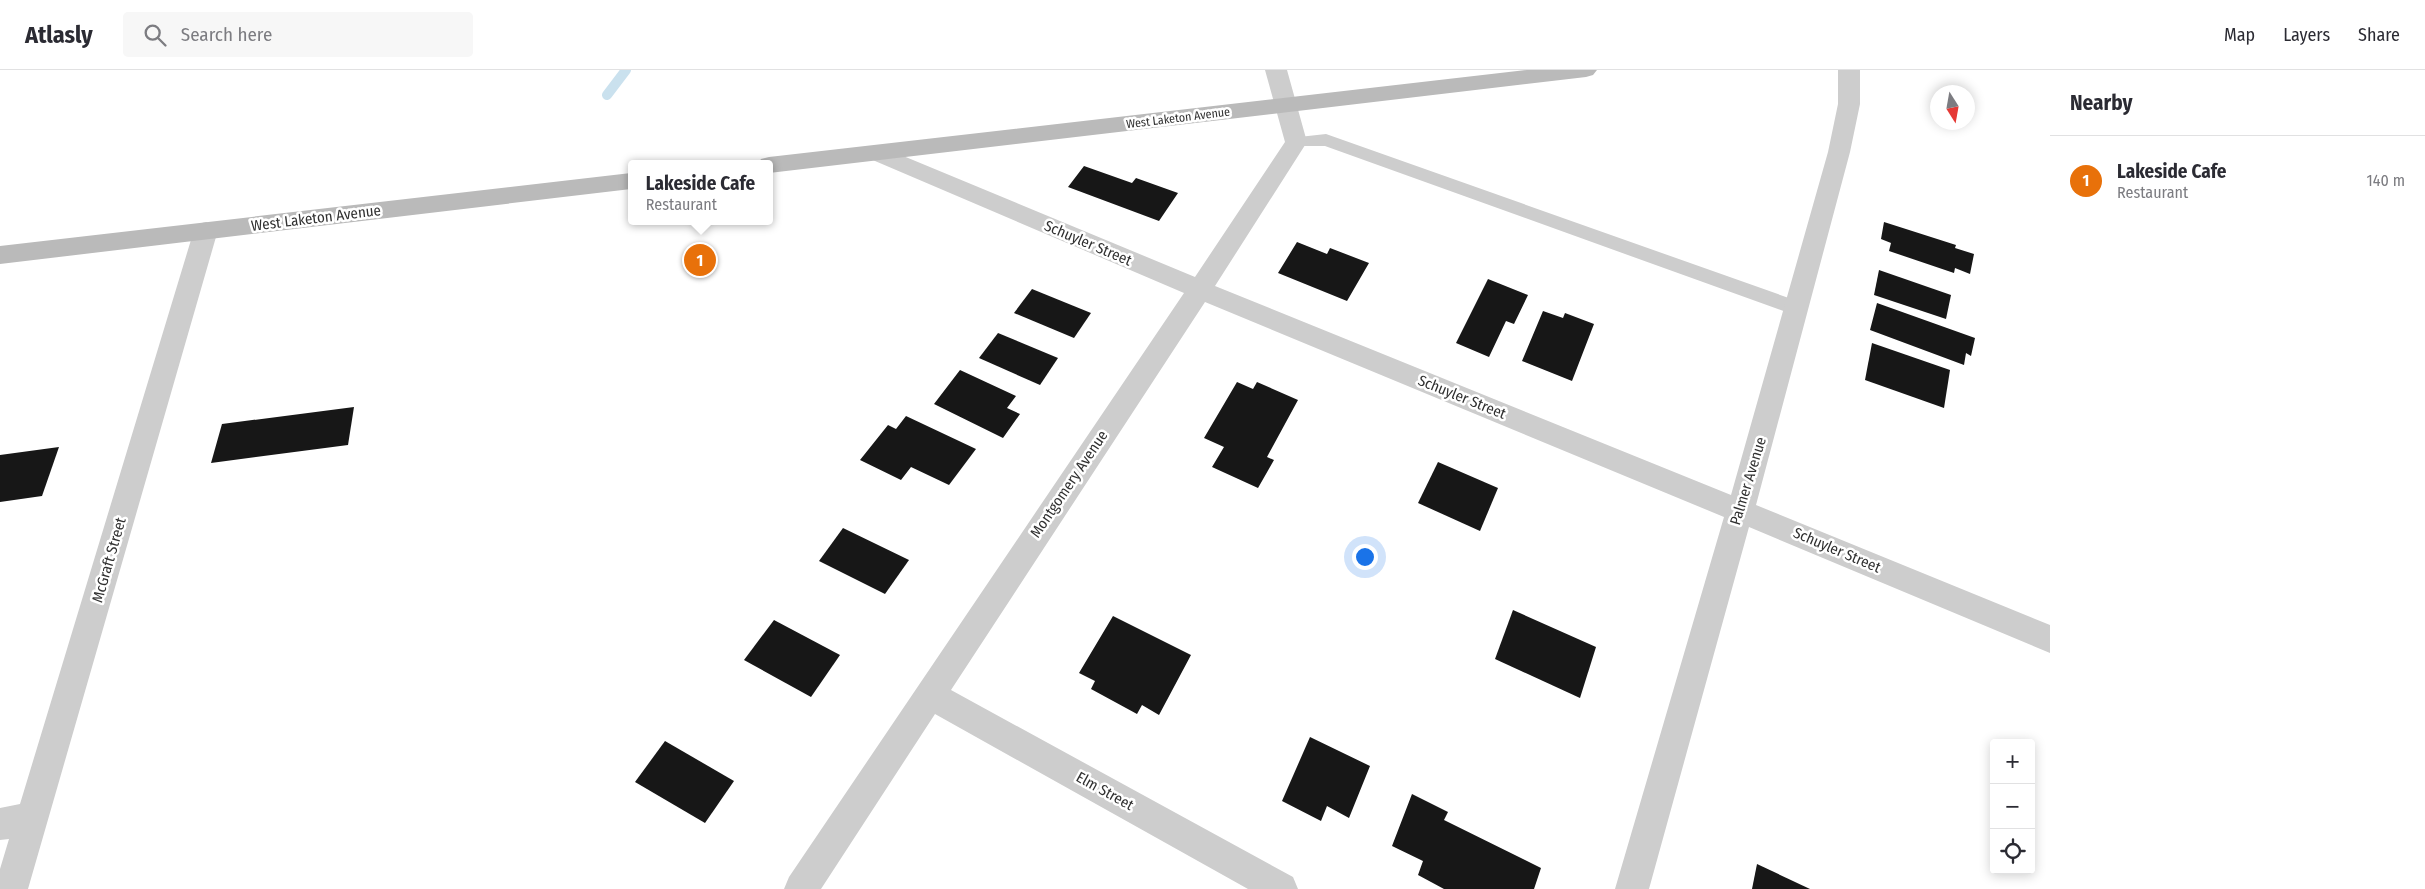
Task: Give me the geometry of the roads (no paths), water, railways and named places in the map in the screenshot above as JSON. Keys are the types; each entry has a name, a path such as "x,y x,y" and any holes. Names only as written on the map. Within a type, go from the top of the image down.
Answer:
{"main road":[{"name":"West Laketon Avenue","path":"773,165 1560,71 1586,70"},
{"name":"West Laketon Avenue","path":"0,255 628,181"}],"street":[{"path":"1276,70 1296,142"},
{"name":"Palmer Avenue","path":"1632,889 1739,510 1752,473 1839,152 1849,104 1849,70"},
{"name":"Montgomery Avenue","path":"801,889 929,694 1200,291 1296,142"},
{"name":"Schuyler Street","path":"876,153 1200,291 1739,510 2050,639"},
{"name":"McGraft Street","path":"11,889 206,230"},
{"name":"Elm Street","path":"929,694 1281,889"},
{"path":"0,824 32,818"}],"lane":[{"path":"1296,142 1326,140 1796,308"}],"waterway":[{"path":"607,95 626,70"}],"place":[{"name":"Lakeside Cafe","path":"700,260"}]}
